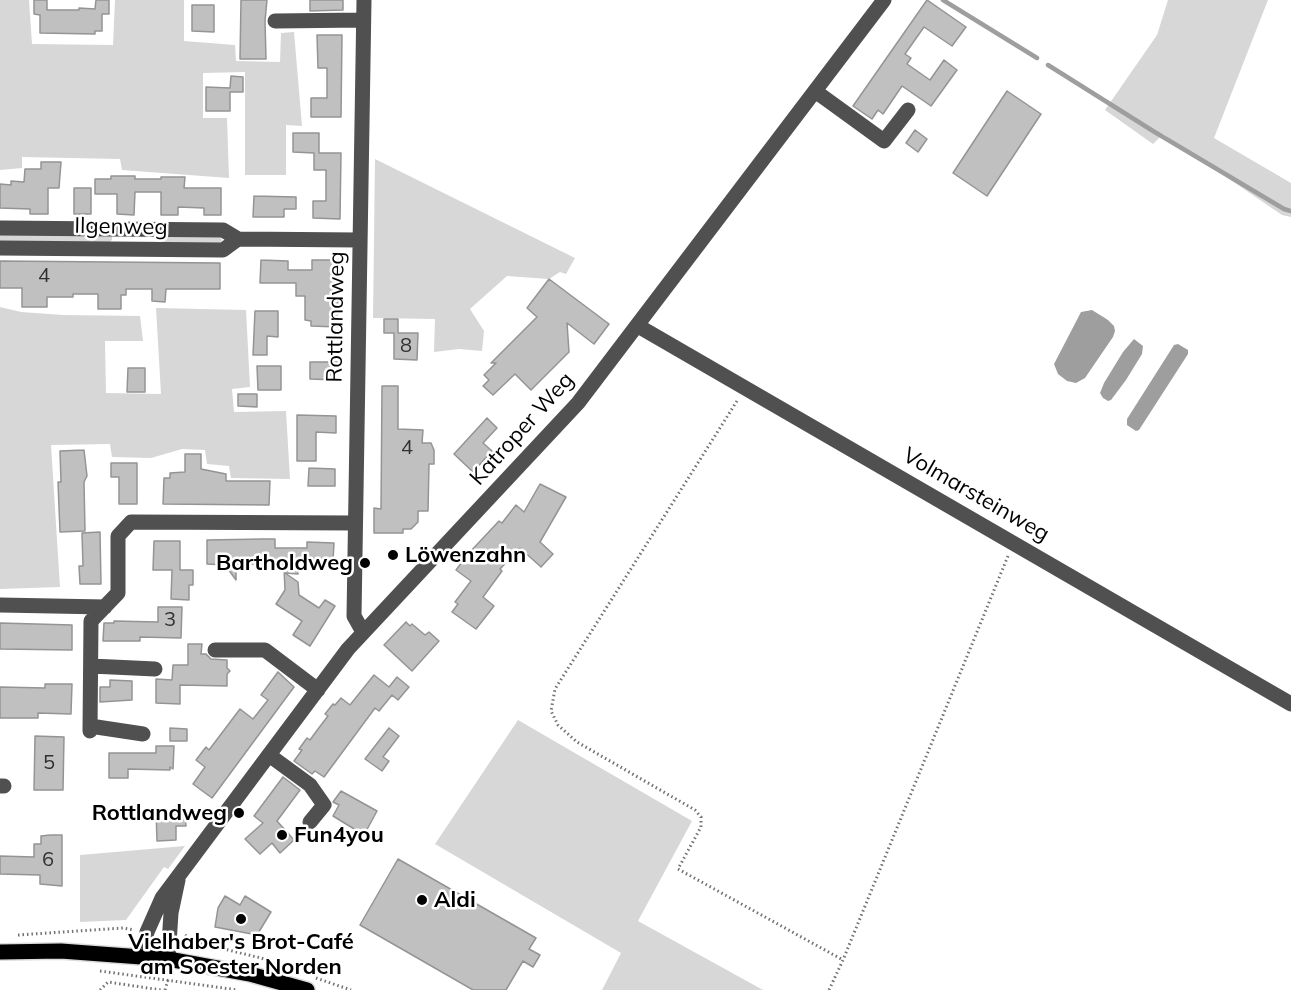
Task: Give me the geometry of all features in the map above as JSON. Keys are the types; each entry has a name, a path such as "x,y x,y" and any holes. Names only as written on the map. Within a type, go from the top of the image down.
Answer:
{"main road":[{"path":"0,952 61,951 168,959 250,974 307,990"}],"street":[{"name":"Rottlandweg","path":"363,632 354,616 364,0"},
{"name":"Katroper Weg","path":"142,956 147,932 162,898 363,632 578,403 884,0"},
{"path":"275,21 363,20"},
{"path":"815,91 884,141 908,111"},
{"name":"Ilgenweg","path":"0,228 224,230 238,239 359,240"},
{"name":"Ilgenweg","path":"0,248 223,250 238,239"},
{"name":"Volmarsteinweg","path":"638,326 1291,704"},
{"path":"143,734 90,729 91,621 118,593 118,536 131,522 355,523"},
{"path":"0,605 105,607"},
{"path":"216,650 265,650 318,690"},
{"path":"91,666 155,669"},
{"path":"269,755 310,785 324,805 310,822"},
{"name":"Katroper Weg","path":"168,959 171,913 178,877"}],"path":[{"path":"745,388 555,689 551,711 558,725 577,742 695,810 701,817 701,827 678,869 843,960"},
{"path":"829,990 1014,542"},
{"path":"96,970 238,990"},
{"path":"165,990 168,980"},
{"path":"100,990 108,982 160,990"}],"shaded area":[{"path":"0,0 29,0 32,44 113,45 115,0 184,0 184,41 235,45 236,61 280,62 281,33 294,32 302,126 286,125 286,175 245,175 245,72 203,73 203,118 227,118 229,178 122,170 120,159 22,157 22,168 0,170"},
{"path":"1168,0 1268,0 1214,138 1291,183 1291,217 1282,215 1163,134 1153,144 1105,110 1157,35"},
{"path":"375,159 575,258 566,274 560,272 549,279 507,276 470,309 484,331 482,351 459,349 434,352 435,319 373,318"},
{"path":"0,234 112,236 112,240 110,242 0,242"},
{"path":"160,236 221,237 222,241 219,243 163,243 159,240"},
{"path":"0,307 21,312 63,315 140,316 143,341 105,341 106,393 161,394 156,308 246,310 250,387 232,389 234,412 286,411 290,479 231,478 229,466 207,464 205,450 182,449 151,458 112,457 110,444 51,445 60,587 0,589"},
{"path":"1092,310 1114,326 1113,337 1085,378 1076,383 1067,381 1058,374 1054,364 1081,312"},
{"path":"1134,339 1143,346 1142,354 1126,380 1108,401 1100,393 1104,383"},
{"path":"1178,344 1188,350 1188,354 1139,430 1136,431 1127,425 1127,419 1174,345"},
{"path":"518,720 692,821 638,921 763,990 602,990 621,953 435,844"},
{"path":"185,846 168,869 164,867 126,920 80,922 80,855"}],"building":[{"path":"34,0 47,0 47,10 79,10 79,8 95,9 96,0 109,0 109,14 102,14 102,31 95,31 95,34 40,33 40,15 34,14"},
{"path":"241,0 267,0 266,59 240,59"},
{"path":"310,0 343,0 343,10 310,11"},
{"path":"927,0 966,27 952,46 924,27 905,54 911,58 907,64 930,80 944,60 957,70 931,106 902,86 883,114 878,110 872,119 853,106"},
{"path":"192,5 214,5 214,32 192,31"},
{"path":"317,35 342,35 341,117 311,117 311,98 327,98 327,68 318,68"},
{"path":"231,76 243,77 243,92 230,92 230,111 206,111 206,87 230,88"},
{"path":"1007,91 1041,114 987,196 953,173"},
{"path":"915,130 927,139 918,152 906,143"},
{"path":"293,133 319,133 319,153 341,153 340,219 313,218 313,201 326,201 326,170 314,170 314,153 293,152"},
{"path":"41,162 61,162 59,188 48,188 48,214 30,214 30,209 0,208 0,184 11,185 11,181 24,182 25,169 41,169"},
{"path":"111,176 135,176 135,179 185,177 184,188 221,188 221,215 204,215 204,208 178,207 178,215 161,215 161,192 135,192 134,215 117,214 117,194 95,194 95,179 111,179"},
{"path":"74,188 91,188 91,214 74,214"},
{"path":"254,196 296,197 296,209 284,209 284,217 253,217"},
{"path":"261,260 288,261 288,270 312,270 312,260 339,260 337,327 311,326 311,321 305,320 305,296 296,296 296,283 260,283"},
{"path":"0,261 220,263 220,289 166,289 165,302 152,301 152,289 126,289 126,295 121,295 121,309 98,309 98,294 47,297 47,307 22,307 22,288 0,288"},
{"path":"549,279 609,324 594,344 567,323 569,352 531,390 515,374 493,395 483,386 489,380 484,375 496,363 491,363 537,317 527,308"},
{"path":"255,311 278,311 278,337 267,336 267,355 253,355"},
{"path":"384,319 398,319 398,333 418,333 417,360 394,359 394,333 384,333"},
{"path":"310,362 337,362 336,380 310,379"},
{"path":"257,366 281,366 281,390 258,390"},
{"path":"128,368 145,368 145,392 127,392"},
{"path":"382,386 398,386 398,429 423,430 422,443 431,443 434,450 434,464 429,464 428,511 418,511 418,522 411,529 403,529 403,533 374,533 374,508 381,509"},
{"path":"238,394 257,394 257,407 238,406"},
{"path":"297,415 336,416 336,433 316,432 316,461 297,461"},
{"path":"487,418 497,428 483,443 492,451 473,472 454,454"},
{"path":"84,450 87,476 84,482 85,531 60,532 58,482 61,482 60,451"},
{"path":"185,454 201,454 201,469 226,474 226,481 270,481 269,505 163,504 164,478 170,478 170,473 185,472"},
{"path":"111,463 137,463 137,504 119,504 119,477 111,477"},
{"path":"309,468 335,469 335,486 308,486"},
{"path":"540,484 566,497 540,542 553,554 541,567 520,548 500,569 502,571 483,597 494,606 476,629 452,612 458,604 455,602 471,581 456,570 469,553 499,521 502,523 516,505 524,512"},
{"path":"100,532 101,584 80,584 79,566 83,566 82,533"},
{"path":"275,539 275,548 307,548 307,542 334,543 333,561 297,560 298,574 285,573 298,582 299,595 319,608 325,600 335,606 310,646 293,635 302,621 276,604 285,590 284,568 274,568 275,564 236,564 236,580 225,565 207,564 207,540"},
{"path":"154,541 180,541 180,570 193,570 193,585 189,585 189,600 171,599 172,570 153,570"},
{"path":"158,607 182,607 181,638 140,637 140,641 103,641 104,623 114,623 114,621 158,622"},
{"path":"406,622 425,635 429,632 439,641 412,671 384,645"},
{"path":"0,623 72,625 72,650 0,649"},
{"path":"188,644 202,644 201,654 206,654 211,659 227,660 227,668 230,671 227,674 227,686 180,685 180,704 156,703 156,679 172,680 173,665 188,665"},
{"path":"278,672 294,687 212,798 193,784 205,767 196,760 206,747 209,750 240,709 253,719 268,700 261,695"},
{"path":"374,675 389,687 397,677 409,687 398,700 392,695 379,711 375,708 324,777 315,771 312,774 294,761 307,738 310,740 328,716 325,714 333,704 335,705 341,698 350,705"},
{"path":"110,680 132,681 132,700 100,702 100,687 110,687"},
{"path":"45,684 72,684 71,714 38,713 38,718 0,718 0,687 45,688"},
{"path":"170,728 187,729 187,741 170,741"},
{"path":"389,728 399,736 383,757 389,761 382,771 365,759"},
{"path":"35,736 64,737 63,790 34,790"},
{"path":"156,746 174,746 173,769 170,767 170,770 128,769 128,778 109,778 109,753 156,753"},
{"path":"283,777 300,790 277,821 294,840 280,853 272,843 260,854 245,839 263,823 254,816"},
{"path":"341,791 377,811 364,835 333,816 339,805 333,802"},
{"path":"175,807 175,813 185,812 186,826 176,826 176,840 157,841 156,811 173,811"},
{"path":"62,835 62,886 40,884 40,875 0,874 0,856 34,857 34,844 41,844 41,836"},
{"name":"Aldi","path":"398,859 536,938 529,949 540,955 533,967 523,961 506,990 473,990 360,925"},
{"name":"Vielhaber's Brot-Café am Soester Norden","path":"225,896 240,905 245,896 271,912 257,935 215,927 218,908"}],"waterway":[{"path":"943,0 1037,58"},
{"path":"1048,65 1153,131 1291,211"}],"place":[{"name":"Löwenzahn","path":"393,555"},
{"name":"Bartholdweg","path":"365,563"},
{"name":"Rottlandweg","path":"239,813"},
{"name":"Fun4you","path":"282,835"},
{"name":"Aldi","path":"422,900"},
{"name":"Vielhaber's Brot-Café am Soester Norden","path":"241,919"}]}
